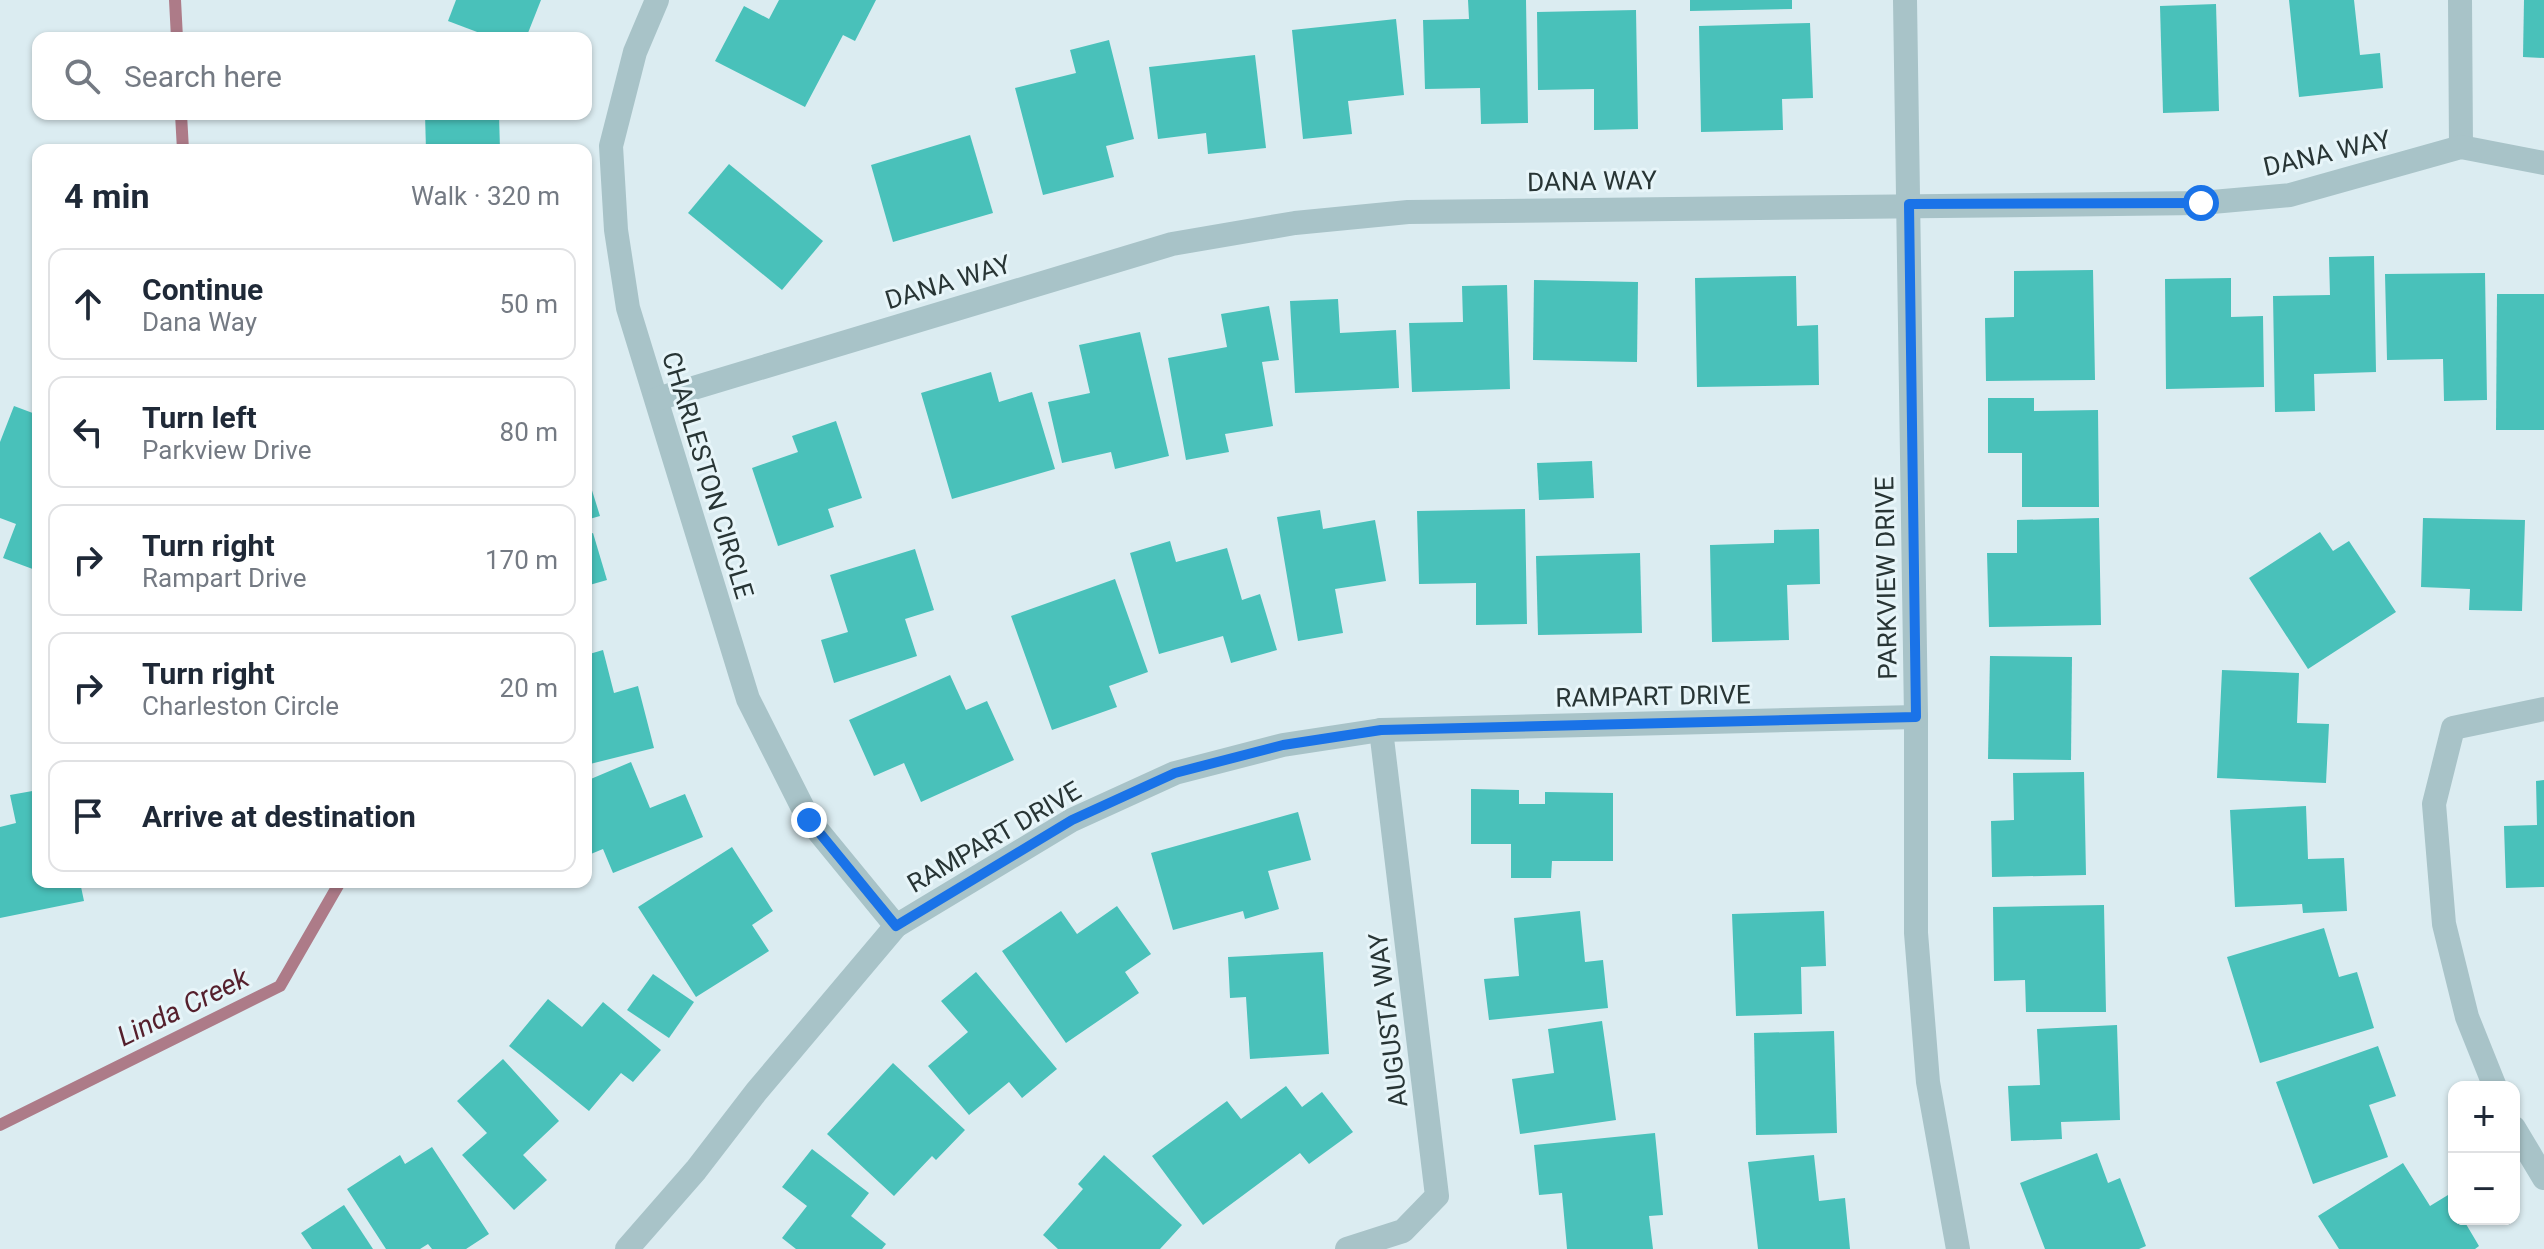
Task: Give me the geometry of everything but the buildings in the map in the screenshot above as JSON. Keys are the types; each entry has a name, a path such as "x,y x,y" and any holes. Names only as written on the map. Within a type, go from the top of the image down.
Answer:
{"street":[{"name":"CHARLESTON CIRCLE","path":"657,0 635,52 611,146 616,230 628,308 748,699 809,820 896,926"},
{"name":"PARKVIEW DRIVE","path":"1905,0 1917,948 1928,1082 1958,1249"},
{"path":"2460,0 2461,147"},
{"name":"DANA WAY","path":"657,399 1172,244 1295,223 1408,212 2201,203 2290,195 2461,147 2544,163"},
{"path":"2493,1081 2467,1017 2444,924 2434,804 2453,728 2544,709"},
{"name":"RAMPART DRIVE","path":"627,1249 696,1170 756,1092 896,926 1072,820 1175,773 1283,745 1381,730 1916,717"},
{"name":"AUGUSTA WAY","path":"1347,1249 1403,1231 1437,1196 1381,730"},
{"path":"2520,1138 2544,1178"}],"waterway":[{"name":"Linda Creek","path":"175,0 177,32"},
{"name":"Linda Creek","path":"181,120 183,144"},
{"name":"Linda Creek","path":"0,1125 280,986 337,888"}],"route":[{"path":"809,820 896,926 1072,820 1175,773 1283,745 1381,730 1916,717 1909,204 2201,203"}]}
